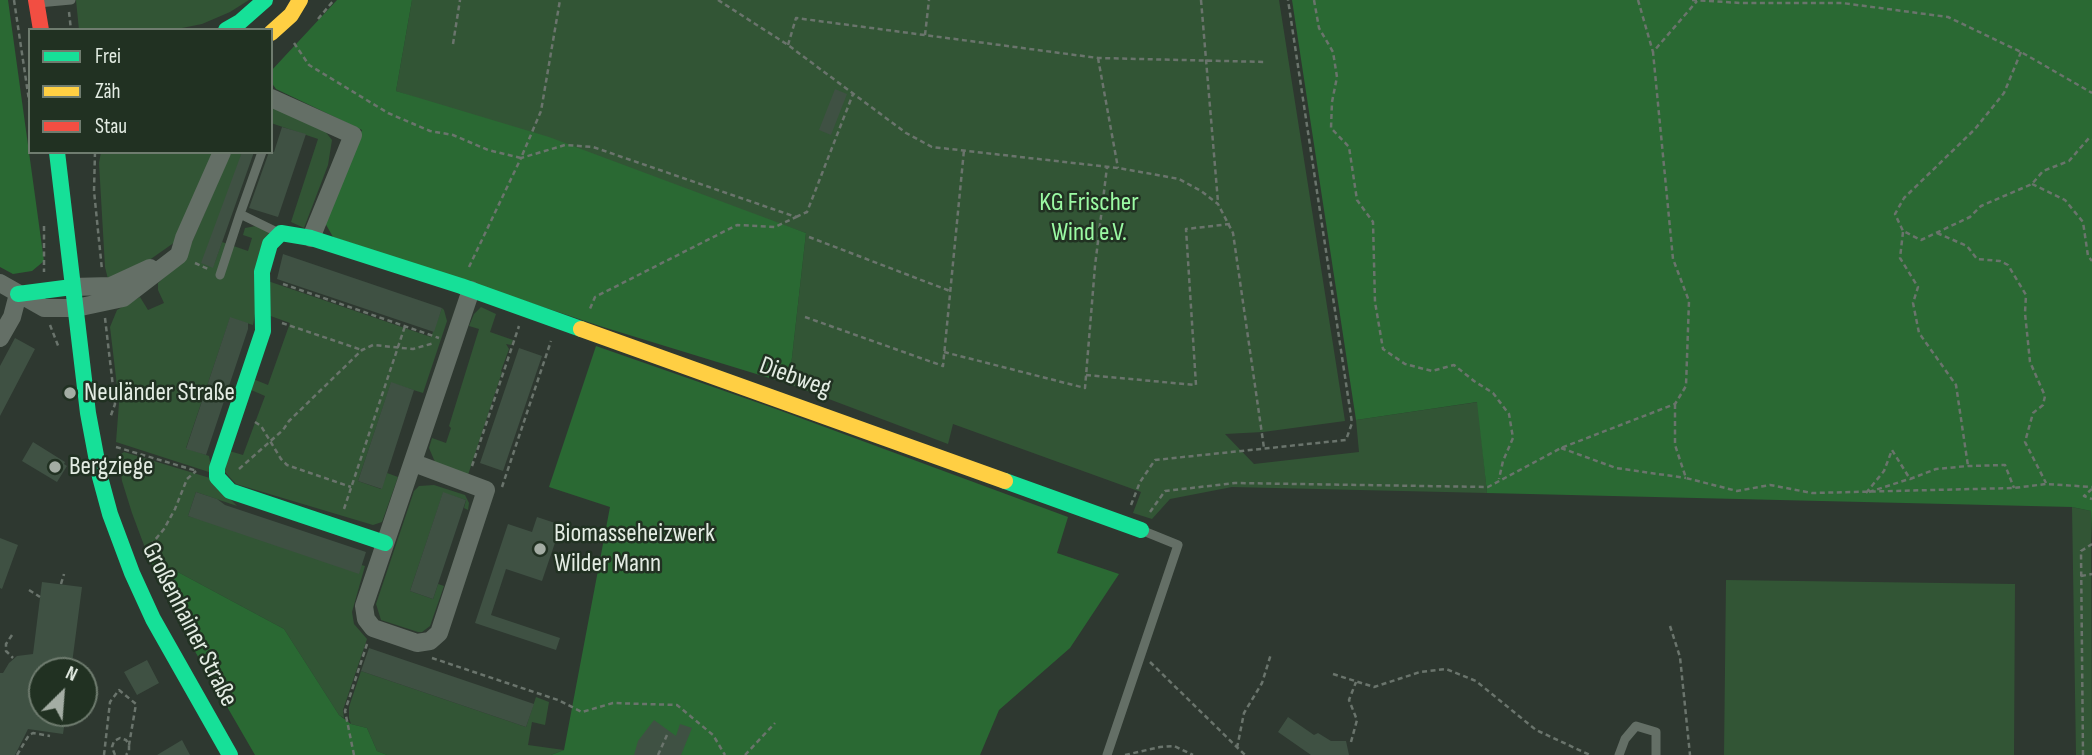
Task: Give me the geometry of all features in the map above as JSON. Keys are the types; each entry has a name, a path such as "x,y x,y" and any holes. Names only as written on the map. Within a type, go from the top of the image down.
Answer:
{"main road":[{"path":"230,28 265,0"},
{"path":"273,31 291,15 300,0"},
{"path":"36,2 41,28"},
{"name":"Großenhainer Straße","path":"57,154 88,413 110,514 153,619 194,696 230,755"},
{"path":"281,233 270,244 262,277 263,331 216,477 230,491 385,543"},
{"name":"Diebweg","path":"281,233 311,238 466,288 1134,528"},
{"path":"18,294 72,288"}],"street":[{"path":"273,99 353,135 311,238"},
{"path":"72,288 123,298 179,255 221,154"},
{"path":"0,283 44,308 76,308 104,295"},
{"path":"414,463 486,490 439,633 430,641 417,643 373,628 366,619 364,606 414,463 466,288"},
{"path":"0,338 12,317 18,294"},
{"path":"1094,533 1101,516"}],"lane":[{"path":"36,2 69,0"},
{"path":"220,275 261,154"},
{"path":"240,214 281,233"},
{"path":"1107,755 1178,545 1134,528"},
{"path":"1619,755 1625,739 1636,726 1656,732 1656,755"}],"path":[{"path":"14,0 28,94"},
{"path":"69,0 71,28"},
{"path":"453,44 460,0"},
{"path":"466,288 541,111 560,0"},
{"path":"718,0 788,45 919,141 932,147 1118,168 1179,179 1218,204 1230,224 1235,246 1264,448"},
{"path":"925,35 929,0"},
{"path":"1201,0 1218,204"},
{"path":"1134,528 1140,482 1155,460 1346,440 1352,423 1288,0"},
{"path":"1314,0 1320,29 1333,51 1337,77 1331,128 1349,147 1357,200 1373,222 1375,302 1383,349 1405,364 1432,371 1454,365 1493,393 1508,414 1513,438 1503,461 1499,481"},
{"path":"1638,0 1653,52 1673,259 1689,301 1686,386 1675,404 1675,445 1686,478"},
{"path":"1692,0 1842,2 1948,17 2021,52 2092,93"},
{"path":"1653,52 1697,1"},
{"path":"788,45 796,18 1098,58 1266,62"},
{"path":"293,43 309,65 388,113 430,131 453,135 488,150 521,158 565,145 593,147 796,217"},
{"path":"1968,466 1956,385 1919,333 1913,303 1917,287 1900,258 1903,232 1895,214 1904,198 1975,129 2004,93 2021,52"},
{"path":"1098,58 1118,168"},
{"path":"582,330 595,297 737,226 775,227 807,212 853,94"},
{"path":"1903,232 1921,240 1970,217 1981,206 2032,184 2043,171 2069,161 2089,138 2092,139"},
{"path":"805,317 943,366 964,150"},
{"path":"95,154 94,191 116,404 106,429"},
{"path":"944,352 1086,387 1094,266 1107,167"},
{"path":"2032,184 2065,200 2083,222 2088,256 2092,261"},
{"path":"44,215 45,290"},
{"path":"1087,375 1196,385 1186,229 1230,224"},
{"path":"1937,233 1967,246 1977,259 2000,261 2008,265 2026,295 2030,362 2045,396 2043,405 2033,413 2025,442 2046,484"},
{"path":"809,237 950,291"},
{"path":"179,255 220,275"},
{"path":"96,453 113,447 216,477 239,469 283,430 362,350 373,345 414,349 446,340 262,277"},
{"path":"467,482 525,309"},
{"path":"263,316 362,350"},
{"path":"486,490 500,493 558,321"},
{"path":"338,527 405,326"},
{"path":"1134,528 1165,491 1235,483 1488,486 1561,447 1675,404"},
{"path":"236,413 249,417 261,426 287,465 351,487"},
{"path":"1561,447 1616,468 1686,478 1737,491 1770,485 1812,493 2014,488 2046,484 2092,488"},
{"path":"1866,493 1884,471 1892,450 1910,479"},
{"path":"1866,493 1936,469 1968,466 2005,466 2014,488"},
{"path":"127,560 146,552 153,544 175,509 187,479 196,471"},
{"path":"2092,488 2084,496 2092,499"},
{"path":"2083,755 2081,551 2092,544"},
{"path":"61,584 64,574"},
{"path":"2081,576 2092,574"},
{"path":"29,590 40,597"},
{"path":"1670,626 1680,657 1690,755"},
{"path":"354,755 345,711 373,628"},
{"path":"12,635 6,644 6,651 13,658"},
{"path":"417,643 420,654 558,699 582,712 613,703 677,705 713,735 725,755"},
{"path":"1237,748 1244,713 1262,683 1271,654"},
{"path":"1142,655 1245,755"},
{"path":"1333,674 1374,687 1446,668 1476,681 1536,730 1590,755"},
{"path":"1351,742 1357,720 1349,700 1356,682"},
{"path":"104,755 110,702 119,690 136,704 128,754"},
{"path":"745,755 775,723"},
{"path":"16,755 29,735 33,733 50,736"},
{"path":"658,755 667,735"},
{"path":"113,754 112,747 117,739 123,739 129,745"},
{"path":"1125,755 1174,746 1193,755"}],"green space":[{"path":"0,0 8,0 44,261 32,271 13,274 0,267"},
{"path":"76,0 249,0 202,24 182,28 79,28"},
{"path":"337,0 412,0 396,91 549,137 806,233 789,384 603,327 333,237 324,221 362,130 276,89 273,85 273,69"},
{"name":"KG Frischer Wind e.V.","path":"412,0 1279,0 1345,421 1263,432 1225,434 1254,464 1359,452 1356,420 1478,402 1487,493 1232,487 1170,499 1152,519 1133,513 1141,492 953,424 948,444 789,384 806,233 396,91"},
{"path":"1292,0 2092,0 2092,542 2091,511 2072,507 1487,493 1477,402 1356,420"},
{"path":"273,107 324,130 332,140 328,165 304,228 291,222 318,139 273,124"},
{"path":"101,154 213,154 175,242 138,268 108,279 105,267"},
{"path":"230,154 241,154 213,267 222,242 248,251 252,238 243,235 245,228 256,226 270,232 253,325 230,318 186,448 209,456 212,473 116,442 119,403 110,327 117,310 140,297 148,310 164,303 158,283 181,262"},
{"path":"265,280 431,337 442,308 444,310 447,321 423,393 391,383 358,481 381,489 387,473 398,477 382,522 373,525 236,484 225,472 226,450 243,455 265,396 249,389 253,379 268,385 290,323 265,314"},
{"path":"481,307 496,314 490,332 513,340 511,345 506,344 509,349 468,475 435,462 429,448 432,438 446,443 479,329 469,326 474,314"},
{"path":"596,346 1068,517 1057,553 1119,574 1070,648 999,710 980,755 551,755 564,750 610,507 549,487"},
{"path":"124,452 210,478 237,506 196,492 188,516 365,566 352,612 354,624 367,639 343,710 344,718 339,715 284,629 148,556 122,481 118,456"},
{"path":"434,485 465,495 469,503 468,510 464,508 466,500 443,493 410,591 433,599 438,584 444,586 430,626 418,632 381,620 376,604 414,491 419,486"},
{"path":"2072,507 2091,511 2092,755 2076,755"},
{"path":"148,556 284,629 339,715 351,724 367,728 377,751 387,755 255,755 178,622"},
{"path":"1726,580 2015,584 2014,755 1724,755"},
{"path":"361,671 526,727 536,697 549,702 545,725 532,722 528,745 564,750 551,755 387,755 377,751 367,728 351,724 349,718 349,707"}],"building":[{"path":"835,89 847,94 831,135 819,130"},
{"path":"282,127 306,134 278,217 249,208 268,154 274,152"},
{"path":"241,154 253,154 213,268 201,263"},
{"path":"283,254 442,308 434,332 277,279"},
{"path":"230,317 248,323 248,329 206,455 186,449"},
{"path":"15,338 35,349 0,416 0,366"},
{"path":"519,348 542,356 503,471 480,463"},
{"path":"391,382 414,390 382,489 358,481"},
{"path":"33,442 65,462 67,466 57,482 22,461"},
{"path":"196,492 217,499 225,505 366,552 359,574 188,516"},
{"path":"443,492 466,500 433,599 410,591"},
{"path":"537,517 561,525 542,581 506,569 491,615 560,638 556,650 475,623 508,524 532,532"},
{"path":"0,538 18,545 2,589 0,588"},
{"path":"42,582 82,587 73,657 28,657 28,727 64,727 63,734 28,729 15,755 0,755 0,673 3,673 17,656 33,654"},
{"path":"369,648 534,704 526,727 361,671"},
{"path":"147,660 159,683 137,695 124,672"},
{"path":"1288,717 1314,735 1318,733 1331,741 1346,741 1349,755 1311,755 1278,732"},
{"path":"654,720 676,736 680,724 692,728 681,755 634,755 638,741"},
{"path":"182,740 190,755 157,755"}],"traffic: fast":[{"path":"230,28 265,0"},
{"path":"57,154 88,413 110,514 153,619 230,755"},
{"path":"385,543 230,491 217,477 217,468 263,331 262,272 270,244 281,233 311,238 461,286 581,329"},
{"path":"18,294 72,287"},
{"path":"1005,481 1141,530"}],"traffic: slow":[{"path":"273,31 291,15 300,0"},
{"path":"581,329 1005,481"}],"traffic: jam":[{"path":"36,0 41,28"}],"place":[{"name":"Neuländer Straße","path":"70,393"},
{"name":"Bergziege","path":"55,467"},
{"name":"Biomasseheizwerk Wilder Mann","path":"540,549"}]}
